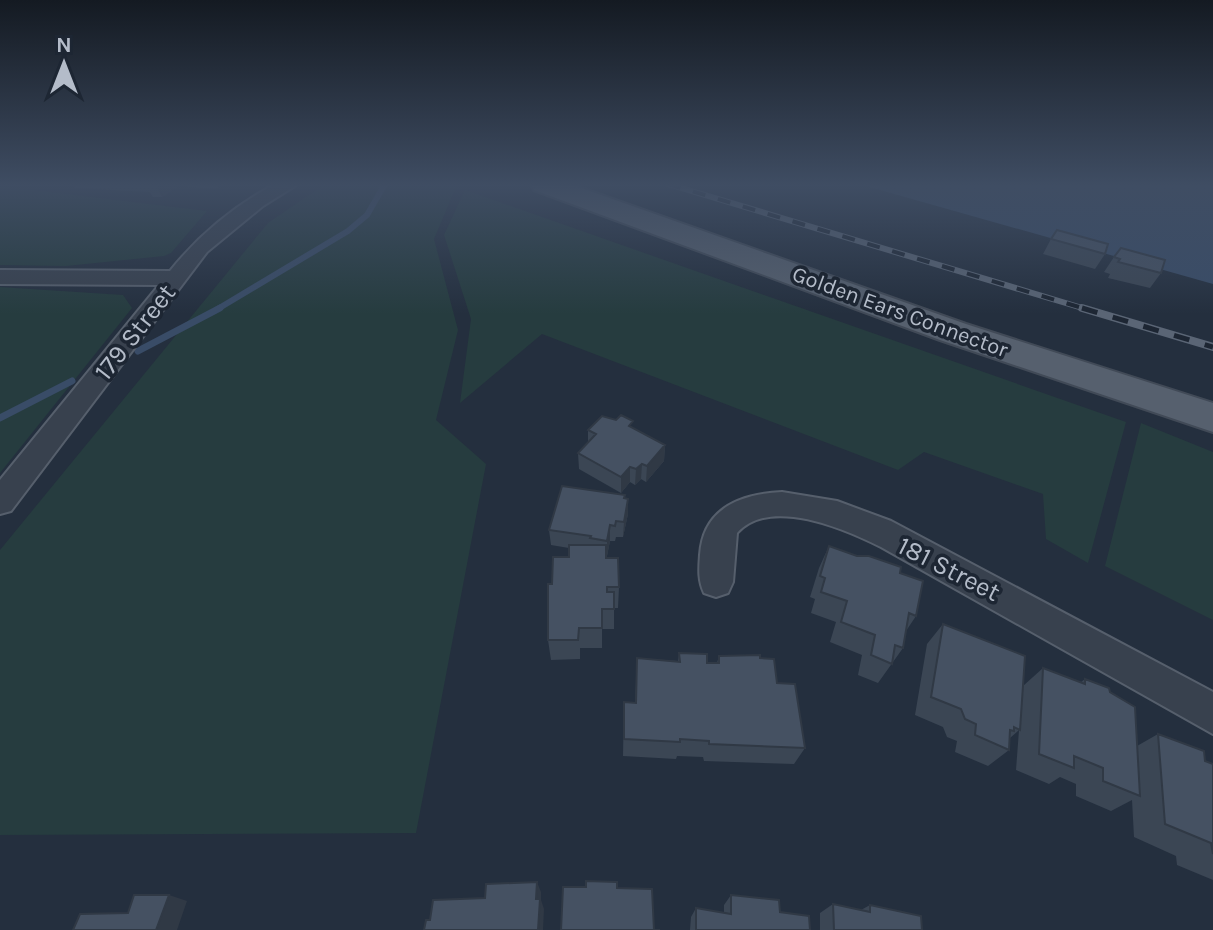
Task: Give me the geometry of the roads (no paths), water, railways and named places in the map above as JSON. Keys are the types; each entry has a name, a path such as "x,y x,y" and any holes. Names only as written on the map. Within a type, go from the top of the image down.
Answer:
{"main road":[{"name":"Golden Ears Connector","path":"664,227 953,332 1213,418"}],"street":[{"name":"179 Street","path":"0,502 200,248 224,227"},
{"path":"0,277 177,278"},
{"name":"181 Street","path":"716,582 718,539 729,520 737,515 760,508 789,506 836,514 1051,620 1213,714"}],"water":[{"path":"1013,227 1213,227 1213,284"}],"waterway":[{"path":"216,310 352,227"},
{"path":"138,351 220,308"},
{"path":"0,418 72,381"}],"railway":[{"path":"813,227 1089,310"},
{"path":"1082,308 1213,347"}]}
